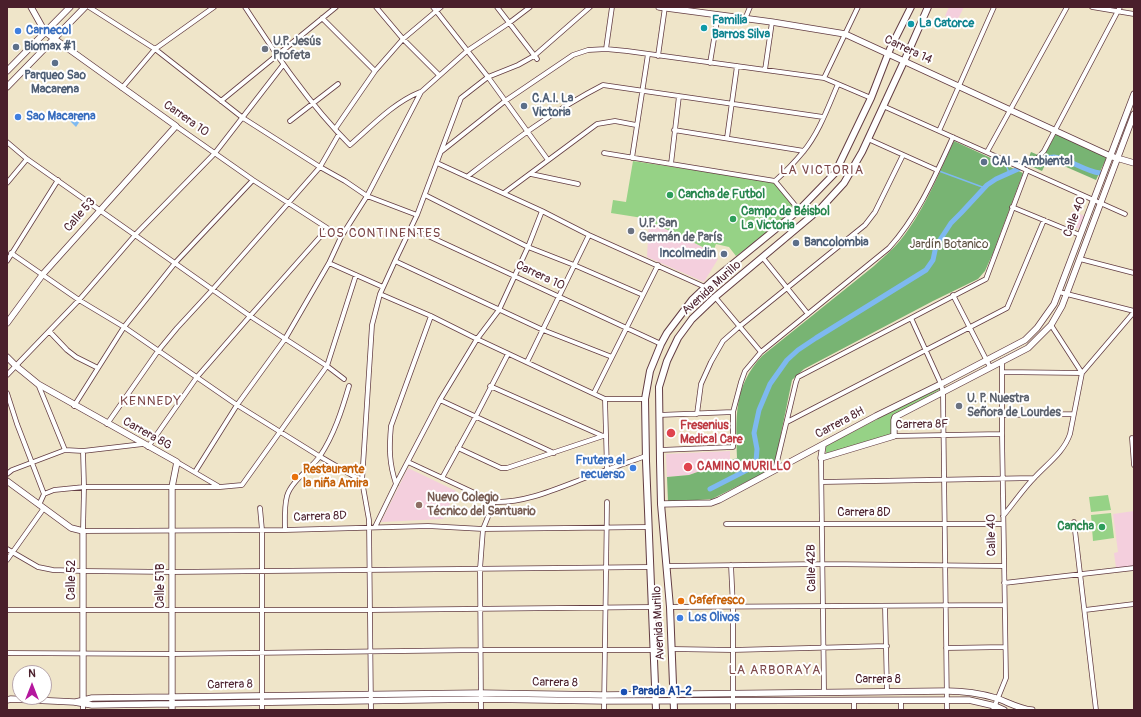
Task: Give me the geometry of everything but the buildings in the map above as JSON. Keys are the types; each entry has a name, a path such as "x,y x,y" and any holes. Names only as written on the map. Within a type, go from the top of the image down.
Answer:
{"main road":[{"name":"Avenida Murillo","path":"656,710 646,456 645,399 650,370 661,344 682,311 705,287 799,210 835,173 840,166 871,98 888,53 911,7"},
{"name":"Avenida Murillo","path":"674,710 670,607 661,504 659,387 664,368 672,348 692,319 715,297 821,208 840,189 850,175 868,139 928,7"}],"street":[{"name":"Carrera 10","path":"31,7 45,32 54,39 253,180 341,237"},
{"path":"7,71 70,7"},
{"path":"7,87 86,7"},
{"path":"89,7 155,49 244,118 320,167 345,181 367,196 417,215"},
{"path":"122,88 155,49 214,7"},
{"path":"245,7 283,65 312,103 350,145 396,105 421,92"},
{"path":"221,101 277,57 336,7"},
{"path":"376,7 403,39 439,75"},
{"path":"334,129 375,72 403,39 434,9 441,7"},
{"path":"497,7 536,58"},
{"path":"195,472 237,405 285,339 329,263 341,237 367,196 421,92 467,51 530,7"},
{"path":"371,710 369,520 362,481 372,325 380,294 417,215 442,151 460,98 488,77 536,58 590,7"},
{"path":"606,49 612,7"},
{"path":"658,56 663,7"},
{"name":"Carrera 14","path":"663,7 845,34 1110,156 1134,162"},
{"path":"745,19 750,7"},
{"path":"824,78 858,7"},
{"path":"939,131 994,7"},
{"path":"987,152 1067,7"},
{"path":"1092,7 1119,9 1134,14"},
{"path":"434,9 488,77 548,160"},
{"path":"1019,167 1036,160 1044,151 1119,9"},
{"path":"710,63 718,15"},
{"path":"322,18 375,72"},
{"path":"764,70 772,22"},
{"path":"442,151 505,101 573,55 588,50 606,49 824,78 871,98"},
{"path":"632,158 648,54"},
{"path":"7,375 79,300 136,234 215,153 244,118 283,65"},
{"path":"727,138 737,66"},
{"path":"290,121 338,84"},
{"path":"775,181 804,151 814,136 838,84"},
{"path":"468,176 526,131 603,85 823,117"},
{"name":"Calle 40","path":"1025,340 1037,328 1054,304 1134,94"},
{"path":"670,164 679,96"},
{"path":"883,106 1125,214"},
{"name":"Calle 40","path":"994,708 1006,678 1002,479 1002,361 1028,348 1051,324 1062,306 1134,114"},
{"path":"504,193 597,124 615,121 636,125"},
{"name":"Calle 53","path":"7,323 43,274 176,126"},
{"path":"674,130 804,151"},
{"path":"107,424 176,328 213,289 320,167 339,134"},
{"path":"660,450 733,447 733,412 740,382 745,371 761,352 889,248 899,238 916,213 952,137"},
{"path":"868,139 937,170"},
{"path":"7,142 27,158 250,316 327,366 344,379"},
{"path":"604,153 775,181 799,210"},
{"path":"697,414 701,384 710,362 722,341 865,225 874,212 903,154"},
{"path":"7,184 27,158"},
{"path":"437,163 504,193 589,235 705,287"},
{"path":"775,470 798,377 986,279 1026,170"},
{"path":"531,174 578,184"},
{"path":"7,260 58,180"},
{"path":"74,406 124,327 175,263 253,180"},
{"path":"425,195 528,247 643,295"},
{"path":"1012,207 1080,235"},
{"path":"375,527 440,400 477,339 499,310 528,247 542,211"},
{"path":"787,422 1007,308 1044,220"},
{"name":"Carrera 10","path":"411,228 661,344"},
{"path":"7,474 12,470 65,450 82,451 145,445 197,378 327,229"},
{"path":"527,362 589,235"},
{"path":"12,253 79,300 124,327 237,405 362,481"},
{"path":"763,258 808,314"},
{"path":"1080,259 1134,273"},
{"path":"395,261 543,330 612,357"},
{"path":"329,263 383,287"},
{"path":"594,393 658,265"},
{"path":"44,494 54,490 84,487 172,488 242,485 327,366 356,275"},
{"path":"1003,516 1034,478 1066,443 1070,434 1082,374 1134,311 1059,292"},
{"path":"380,294 431,316 605,399 645,399"},
{"path":"954,296 990,367"},
{"path":"715,297 761,352"},
{"path":"396,484 391,467 390,443 392,426 431,316"},
{"path":"911,318 941,384 943,393 947,710"},
{"path":"1051,324 1082,374"},
{"path":"49,331 67,350 76,357 98,368"},
{"name":"Carrera 8H","path":"661,504 711,502 719,500 876,416 1025,340"},
{"path":"442,478 508,354"},
{"name":"Carrera 8G","path":"7,356 16,366 38,384 74,406 220,487"},
{"path":"894,436 895,417 1002,361"},
{"path":"1002,372 1082,374"},
{"path":"38,384 65,450"},
{"path":"286,530 285,509 287,495 292,486 319,456 337,424 349,386"},
{"path":"490,386 605,436"},
{"path":"7,393 17,424 44,494 42,506 7,560"},
{"path":"605,399 607,470"},
{"path":"440,400 555,453"},
{"path":"659,415 733,412"},
{"path":"1002,415 1073,414"},
{"name":"Carrera 8F","path":"821,458 894,436 1002,434"},
{"path":"458,448 501,468 507,468 605,436"},
{"path":"1132,438 1134,465"},
{"name":"Calle 42B","path":"823,445 821,458 824,691"},
{"name":"Calle 52","path":"82,451 84,487 82,610 83,705"},
{"path":"408,462 494,502 508,502 521,500 561,487 646,456"},
{"name":"Calle 51B","path":"172,710 172,488 177,462"},
{"path":"822,482 1034,478"},
{"name":"Carrera 8D","path":"7,481 71,528 83,531 286,530 428,526 483,529 649,527"},
{"path":"481,710 480,569 483,529 494,502"},
{"path":"604,710 606,502"},
{"path":"260,508 262,530 262,710"},
{"path":"1074,522 1096,710"},
{"name":"Carrera 8D","path":"726,524 1003,524"},
{"path":"7,549 38,567 53,570 83,571 172,572 651,567"},
{"path":"667,566 823,564 1004,566"},
{"path":"731,565 733,607 733,710"},
{"path":"1004,583 1134,568"},
{"path":"1085,610 1134,604"},
{"path":"670,607 1004,605"},
{"path":"885,606 887,691"},
{"path":"7,610 371,610 653,607"},
{"path":"672,649 732,650 887,646"},
{"path":"946,648 1005,647"},
{"path":"7,653 172,654 480,650 654,650"},
{"name":"Carrera 8","path":"673,697 732,693 946,690 974,692 1032,710"},
{"name":"Carrera 8","path":"7,700 74,702 83,705 92,698 172,700 481,696 604,698 673,697 733,700 969,700 1004,710"},
{"path":"854,700 854,710"},
{"path":"901,701 901,710"}],"shaded area":[{"path":"949,7 964,7 957,21 945,16"},
{"path":"1072,211 1085,216 1079,229 1067,224"},
{"path":"649,221 713,252 718,259 704,282 647,257"},
{"name":"CAMINO MURILLO","path":"730,451 730,460 689,475 667,477 666,454"},
{"name":"Nuevo Colegio Técnico del Santuario","path":"408,468 456,491 443,519 381,522"},
{"path":"1134,511 1134,566 1116,568 1114,553 1118,552 1113,514"}],"green space":[{"path":"1056,134 1107,157 1096,180 1048,159 1042,171 1026,164 1031,152 1043,157"},
{"name":"Jardín Botanico","path":"954,141 1023,173 985,271 978,279 804,369 792,380 774,468 712,499 668,502 667,477 689,475 737,458 736,430 738,404 746,379 753,368 762,356 874,266 896,245 915,220 933,187"},
{"path":"633,161 773,182 797,211 736,256 729,247 716,244 713,252 649,221 649,219 611,213 613,200 626,202"},
{"path":"939,387 941,389 895,415 893,434 826,454 826,446"},
{"path":"1108,495 1111,510 1091,512 1089,497"},
{"name":"Cancha","path":"1111,513 1114,538 1093,541 1091,515"}],"water":[{"path":"71,114 80,121 76,127 69,120 68,115"}],"waterway":[{"path":"1032,163 1054,157 1100,173"},
{"path":"1005,162 1009,173"},
{"path":"710,489 751,468 756,461 757,449 754,433 759,410 770,384 787,360 798,350 816,338 926,270 933,260 936,246 951,223 987,185 996,179 1025,166"},
{"path":"939,171 985,188"}],"place":[{"name":"La Catorce","path":"911,24"},
{"name":"Familia Barros Silva","path":"704,28"},
{"name":"Carnecol","path":"18,31"},
{"name":"Biomax #1","path":"16,47"},
{"name":"U.P. Jesús Profeta","path":"265,49"},
{"name":"Parqueo Sao Macarena","path":"55,63"},
{"name":"C.A.I. La Victoria","path":"524,106"},
{"name":"Sao Macarena","path":"18,117"},
{"name":"CAI - Ambiental","path":"984,162"},
{"name":"Cancha de Futbol","path":"670,195"},
{"name":"Campo de Béisbol La Victoria","path":"733,219"},
{"name":"U.P. San Germán de París","path":"631,231"},
{"name":"Bancolombia","path":"796,243"},
{"name":"Incolmedin","path":"724,254"},
{"name":"U. P. Nuestra Señora de Lourdes","path":"959,406"},
{"name":"Fresenius Medical Care","path":"671,433"},
{"name":"CAMINO MURILLO","path":"688,467"},
{"name":"Frutera el recuerso","path":"633,468"},
{"name":"Restaurante la niña Amira","path":"295,477"},
{"name":"Nuevo Colegio Técnico del Santuario","path":"419,505"},
{"name":"Cancha","path":"1102,527"},
{"name":"Cafefresco","path":"681,601"},
{"name":"Los Olivos","path":"680,618"},
{"name":"Parada A1-2","path":"624,692"}],"district":[{"name":"LA VICTORIA","path":"822,171"},
{"name":"LOS CONTINENTES","path":"380,234"},
{"name":"KENNEDY","path":"151,402"},
{"name":"LA ARBORAYA","path":"775,671"}]}
